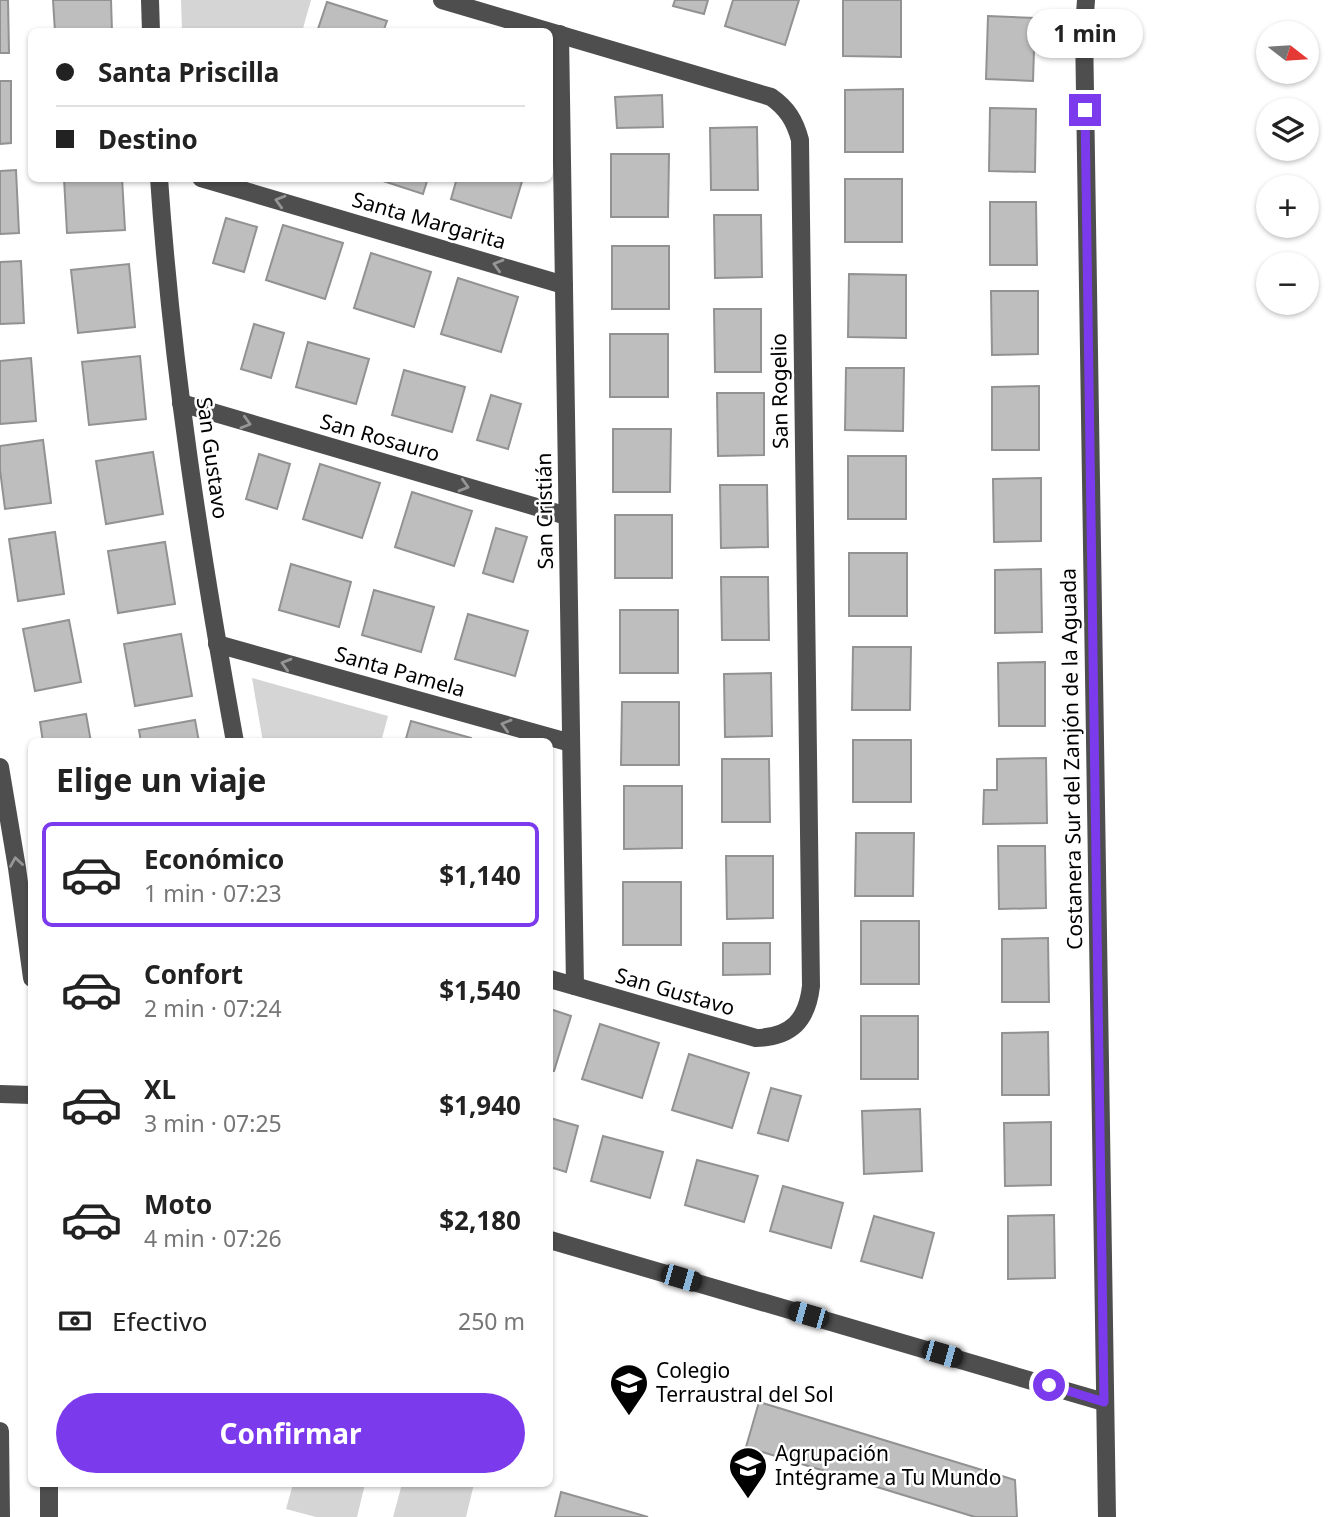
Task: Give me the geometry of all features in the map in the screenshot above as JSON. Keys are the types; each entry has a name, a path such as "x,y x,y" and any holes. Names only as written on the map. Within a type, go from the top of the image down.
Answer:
{"street":[{"path":"150,0 151,28"},
{"name":"San Rogelio","path":"442,0 539,28"},
{"name":"Costanera Sur del Zanjón de la Aguada","path":"1086,0 1084,41 1107,1517"},
{"name":"San Rogelio","path":"553,32 771,97 789,113 798,133 811,986 805,1014 789,1031"},
{"name":"San Cristián","path":"560,34 575,986"},
{"name":"San Gustavo","path":"159,182 181,403 217,644 234,738"},
{"name":"Santa Margarita","path":"215,182 564,285"},
{"name":"San Rosauro","path":"181,403 567,516"},
{"name":"Santa Pamela","path":"217,644 571,743"},
{"path":"0,767 28,949"},
{"name":"San Gustavo","path":"553,980 756,1038 769,1038 789,1031"},
{"path":"0,1094 28,1095"},
{"path":"553,1241 1104,1402"},
{"path":"0,1431 1,1517"},
{"path":"49,1487 49,1517"}],"shaded area":[{"path":"181,0 311,0 303,28 182,28"},
{"path":"252,678 388,716 382,738 262,738"},
{"path":"292,1487 364,1487 357,1517 316,1517 286,1509"},
{"path":"401,1487 473,1487 466,1517 393,1517"}],"building":[{"path":"0,0 8,0 9,53 0,53"},
{"path":"53,0 111,0 112,28 55,28"},
{"path":"675,0 708,0 704,14 673,6"},
{"path":"733,0 799,0 785,45 725,26"},
{"path":"843,0 901,0 901,57 843,56"},
{"path":"327,2 387,21 384,28 318,28"},
{"path":"988,16 1035,18 1033,81 986,79"},
{"path":"0,81 11,81 11,143 0,144"},
{"path":"903,89 903,152 845,152 845,90"},
{"path":"662,95 663,127 617,128 615,97"},
{"path":"990,108 1036,109 1035,172 989,171"},
{"path":"757,127 758,190 711,190 710,128"},
{"path":"611,154 669,154 668,217 611,217"},
{"path":"16,170 19,233 0,234 0,171"},
{"path":"845,179 902,179 902,242 845,242"},
{"path":"64,182 122,182 125,230 67,233"},
{"path":"386,182 427,182 423,194"},
{"path":"456,182 522,182 511,218 451,199"},
{"path":"990,202 1036,202 1037,265 990,265"},
{"path":"714,215 761,215 762,277 715,278"},
{"path":"226,218 257,227 244,272 213,263"},
{"path":"283,225 343,243 325,299 266,280"},
{"path":"612,246 669,246 669,309 612,309"},
{"path":"371,253 431,272 414,327 354,308"},
{"path":"21,261 24,323 0,324 0,262"},
{"path":"129,264 135,327 78,333 71,270"},
{"path":"849,274 906,275 906,338 848,337"},
{"path":"458,278 518,297 501,352 441,334"},
{"path":"991,291 1038,291 1038,354 992,355"},
{"path":"714,309 761,309 761,372 715,372"},
{"path":"254,324 284,333 271,378 241,369"},
{"path":"610,334 668,334 668,397 610,397"},
{"path":"308,342 369,359 356,404 296,387"},
{"path":"140,356 146,419 89,425 82,362"},
{"path":"31,358 36,421 0,424 0,361"},
{"path":"846,368 904,368 903,431 845,430"},
{"path":"404,370 465,387 452,432 392,415"},
{"path":"1039,386 1039,450 992,450 992,387"},
{"path":"717,393 764,393 764,455 718,456"},
{"path":"491,395 521,404 508,449 477,440"},
{"path":"613,429 671,429 670,492 613,492"},
{"path":"43,440 51,503 5,509 0,446"},
{"path":"153,452 163,514 106,524 96,461"},
{"path":"259,454 290,464 277,509 246,499"},
{"path":"848,456 906,456 906,519 848,519"},
{"path":"320,464 380,483 362,538 303,519"},
{"path":"1041,478 1041,541 994,542 993,479"},
{"path":"720,485 767,485 768,547 721,548"},
{"path":"412,492 472,511 454,566 395,547"},
{"path":"615,515 672,515 672,578 615,578"},
{"path":"496,528 527,537 513,582 483,573"},
{"path":"55,532 64,594 18,601 9,539"},
{"path":"165,542 175,604 118,613 108,551"},
{"path":"849,553 907,553 907,616 849,616"},
{"path":"291,564 351,582 339,627 279,610"},
{"path":"1041,569 1042,632 995,633 995,570"},
{"path":"721,577 768,577 769,640 722,640"},
{"path":"374,590 434,607 421,652 362,635"},
{"path":"620,610 678,610 678,673 620,673"},
{"path":"468,614 528,631 515,676 455,659"},
{"path":"69,620 81,682 35,691 23,629"},
{"path":"181,634 192,696 135,706 124,644"},
{"path":"853,647 911,647 910,710 852,710"},
{"path":"1045,662 1045,726 999,726 998,663"},
{"path":"771,673 772,736 725,737 724,674"},
{"path":"622,702 679,702 679,765 621,765"},
{"path":"86,714 90,738 42,738 40,722"},
{"path":"195,720 198,738 140,738 139,730"},
{"path":"411,721 471,738 406,738"},
{"path":"853,740 911,740 911,802 853,802"},
{"path":"1046,758 1047,823 983,824 984,790 997,790 997,759"},
{"path":"722,759 769,759 770,822 722,822"},
{"path":"624,786 682,786 682,848 624,849"},
{"path":"856,833 914,833 913,896 855,896"},
{"path":"998,846 1045,846 1046,908 999,909"},
{"path":"726,856 773,856 773,918 727,919"},
{"path":"623,882 681,882 681,945 623,945"},
{"path":"861,921 919,921 919,984 861,984"},
{"path":"1048,938 1049,1002 1002,1002 1002,939"},
{"path":"723,943 770,943 770,974 723,975"},
{"path":"553,1010 571,1016 553,1071"},
{"path":"861,1016 918,1016 918,1079 861,1079"},
{"path":"600,1024 659,1043 642,1098 582,1079"},
{"path":"1048,1032 1049,1095 1002,1095 1002,1033"},
{"path":"689,1054 749,1073 732,1128 672,1110"},
{"path":"771,1088 801,1096 788,1141 758,1133"},
{"path":"920,1109 922,1171 864,1174 862,1111"},
{"path":"553,1119 578,1126 566,1172 553,1168"},
{"path":"1051,1122 1051,1185 1005,1186 1004,1123"},
{"path":"603,1136 663,1152 650,1198 591,1181"},
{"path":"697,1160 758,1176 744,1222 685,1205"},
{"path":"783,1186 843,1203 831,1248 770,1231"},
{"path":"1054,1215 1055,1278 1008,1279 1008,1216"},
{"path":"874,1216 934,1233 922,1278 861,1261"},
{"path":"759,1402 1015,1480 1017,1517 975,1517 746,1447"},
{"path":"561,1492 648,1517 555,1517"}],"place":[{"name":"Colegio Terraustral del Sol","path":"629,1417"},
{"name":"Agrupación Intégrame a Tu Mundo","path":"748,1500"}],"route":[{"path":"1049,1385 1104,1402 1085,110"}]}
